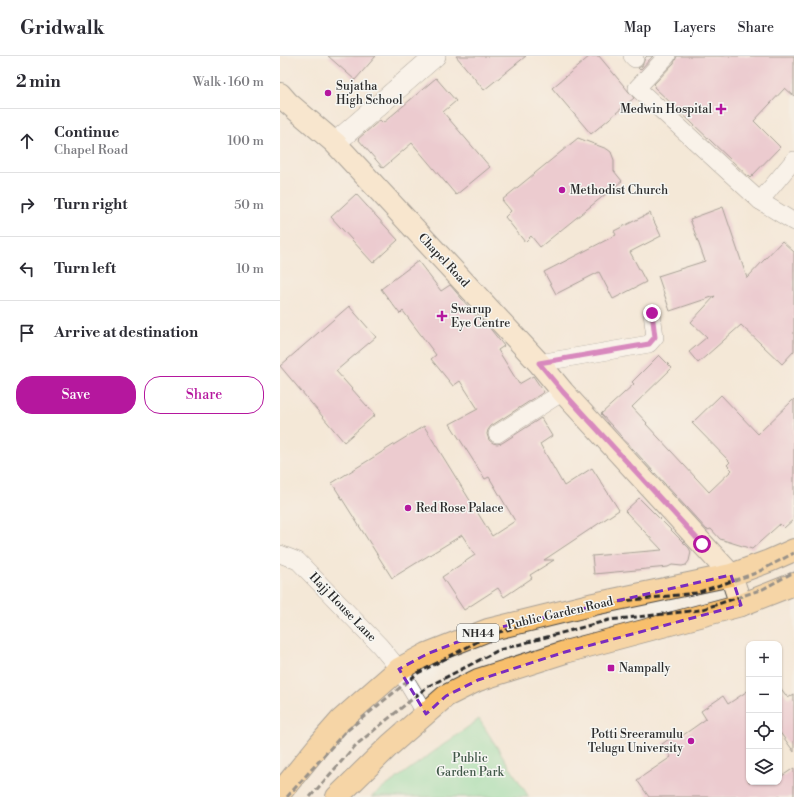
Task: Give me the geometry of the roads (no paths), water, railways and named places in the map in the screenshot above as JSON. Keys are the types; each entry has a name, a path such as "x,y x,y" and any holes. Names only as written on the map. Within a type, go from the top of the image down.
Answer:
{"highway":[{"name":"NH44","path":"731,575 794,550"},
{"name":"Public Garden Road","path":"280,793 341,720 399,669 427,654 488,630 594,604 731,575"},
{"path":"337,797 390,745 446,696 478,680 566,652 741,605 794,584"}],"main road":[{"name":"Chapel Road","path":"282,103 335,143 539,363 563,392 731,575"},
{"path":"731,575 741,605"}],"street":[{"path":"335,143 435,56"},
{"path":"667,56 637,88 760,201 794,222"},
{"path":"760,201 794,160"},
{"path":"539,363 649,344 655,337 652,313"},
{"path":"497,434 563,392"},
{"name":"Hajj House Lane","path":"280,554 298,561 380,646 399,669 426,714"}],"railway":[{"path":"287,797 344,733 418,673 492,634 606,603 696,593 756,573 794,553"},
{"path":"310,797 356,745 427,687 499,650 609,620 700,610 763,589 794,572"}],"place":[{"name":"Sujatha High School","path":"328,93"},
{"name":"Medwin Hospital","path":"721,109"},
{"name":"Methodist Church","path":"562,190"},
{"name":"Swarup Eye Centre","path":"442,316"},
{"name":"Red Rose Palace","path":"408,508"},
{"name":"Nampally","path":"611,668"},
{"name":"Potti Sreeramulu Telugu University","path":"691,741"}],"park label":[{"name":"Public Garden Park","path":"470,765"}]}
